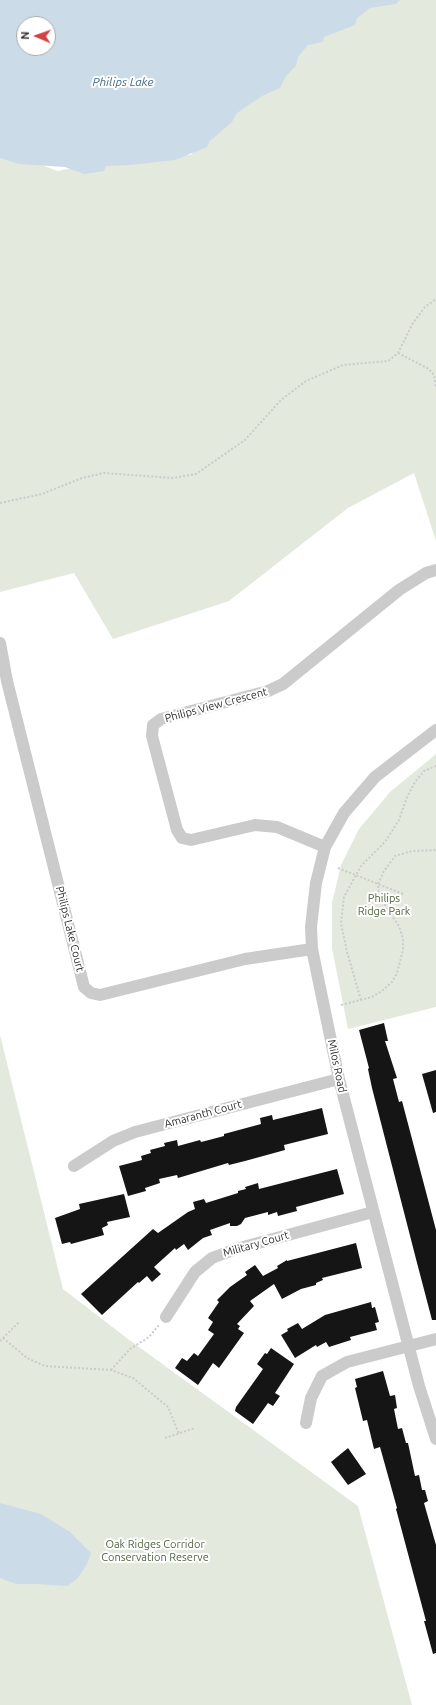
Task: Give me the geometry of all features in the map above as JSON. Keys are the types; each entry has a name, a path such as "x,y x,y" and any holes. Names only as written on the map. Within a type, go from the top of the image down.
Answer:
{"street":[{"name":"Philips View Crescent","path":"325,847 277,827 255,825 191,840 182,838 177,830 152,736 153,726 161,719 268,691 282,684 400,590 426,573 436,570"},
{"name":"Philips Lake Court","path":"0,643 7,681 84,987 91,993 100,995 245,958 312,950"},
{"name":"Milos Road","path":"436,730 375,776 344,813 325,847 316,883 311,926 312,950 339,1080 408,1346 436,1439"},
{"name":"Amaranth Court","path":"74,1166 113,1141 135,1132 339,1080"},
{"name":"Military Court","path":"166,1317 195,1272 212,1258 236,1249 373,1212"},
{"path":"306,1423 310,1398 322,1376 347,1362 436,1339"}],"path":[{"path":"0,503 42,494 82,478 104,473 173,478 196,474 245,440 281,400 306,381 343,365 388,361 398,353 413,323 425,307 436,299"},
{"path":"398,353 429,369 434,375 436,388"},
{"path":"361,1000 347,952 342,923 344,896 355,875 385,842 399,820 414,782 424,771 436,766"},
{"path":"341,1005 361,1000 382,991 392,982 397,972 403,950 403,939 399,926 379,896 378,884 384,871 395,856 412,850 436,850"},
{"path":"338,868 403,894"},
{"path":"111,1370 130,1349 149,1337 166,1317"},
{"path":"0,1341 19,1322"},
{"path":"3,1338 27,1358 44,1366 111,1370 133,1378 168,1407 179,1434"},
{"path":"165,1438 196,1428"}],"green space":[{"path":"385,0 436,0 436,541 414,473 348,508 229,601 113,639 74,573 0,592 0,150 58,171 133,154 191,155 214,125 327,29"},
{"name":"Philips Ridge Park","path":"436,754 436,1007 348,1029 332,948 332,903 341,865 359,829 390,792"},
{"name":"Oak Ridges Corridor Conservation Reserve","path":"0,1035 63,1289 128,1339 358,1506 412,1705 0,1705"}],"water":[{"name":"Philips Lake","path":"0,0 400,0 396,4 370,8 357,18 355,25 324,37 323,42 308,45 298,57 296,66 286,76 280,88 262,96 237,113 232,122 210,141 207,147 175,160 106,166 104,171 84,174 65,167 19,164 0,158"},
{"path":"0,1503 41,1514 70,1532 91,1553 87,1564 77,1579 67,1586 16,1584 0,1578"}],"building":[{"path":"384,1023 388,1041 385,1041 397,1078 393,1079 399,1102 402,1101 436,1230 436,1320 432,1320 372,1088 369,1068 359,1030"},
{"path":"436,1070 436,1112 433,1113 422,1074"},
{"path":"322,1108 328,1134 284,1145 285,1150 245,1161 229,1165 228,1163 178,1178 177,1175 159,1179 160,1183 145,1188 146,1191 128,1196 119,1166 142,1160 141,1156 151,1153 150,1150 165,1146 164,1143 177,1140 178,1146 200,1140 201,1142 261,1124 260,1118 272,1115 273,1120"},
{"path":"337,1169 344,1194 296,1207 297,1211 278,1216 277,1212 268,1215 268,1212 245,1218 241,1224 237,1226 230,1226 230,1223 210,1230 212,1235 203,1238 188,1250 184,1244 176,1250 175,1248 154,1267 161,1274 152,1282 147,1276 139,1283 138,1282 102,1315 81,1294 153,1229 158,1233 188,1212 195,1209 193,1202 204,1199 206,1203 238,1193 238,1191 246,1189 245,1187 258,1183 259,1189"},
{"path":"124,1194 130,1217 107,1222 108,1225 102,1228 104,1235 71,1244 70,1242 62,1244 55,1218 80,1209 79,1204"},
{"path":"356,1243 362,1268 322,1278 323,1280 316,1283 316,1285 301,1289 282,1299 274,1284 250,1301 254,1306 237,1324 240,1326 238,1329 244,1333 219,1368 213,1363 198,1385 175,1368 182,1358 187,1361 194,1353 198,1356 214,1334 208,1330 213,1322 208,1318 219,1302 217,1300 230,1287 247,1275 245,1272 255,1265 263,1276 278,1268 277,1266 287,1260"},
{"path":"371,1302 372,1308 375,1307 379,1322 375,1323 377,1330 350,1337 351,1340 329,1347 326,1342 317,1347 316,1345 295,1358 281,1335 288,1331 287,1329 298,1323 302,1329 325,1315"},
{"path":"271,1348 294,1364 275,1393 280,1396 273,1406 268,1403 253,1424 235,1411 236,1407 263,1369 257,1364 265,1353 267,1354"},
{"path":"383,1371 390,1396 395,1395 397,1408 394,1409 398,1429 402,1428 406,1443 408,1443 415,1476 419,1475 422,1490 425,1490 428,1501 424,1503 436,1545 436,1653 433,1654 424,1621 426,1621 380,1447 374,1449 367,1420 363,1421 355,1388 357,1387 355,1379"},
{"path":"348,1448 366,1474 348,1485 331,1462"}]}
